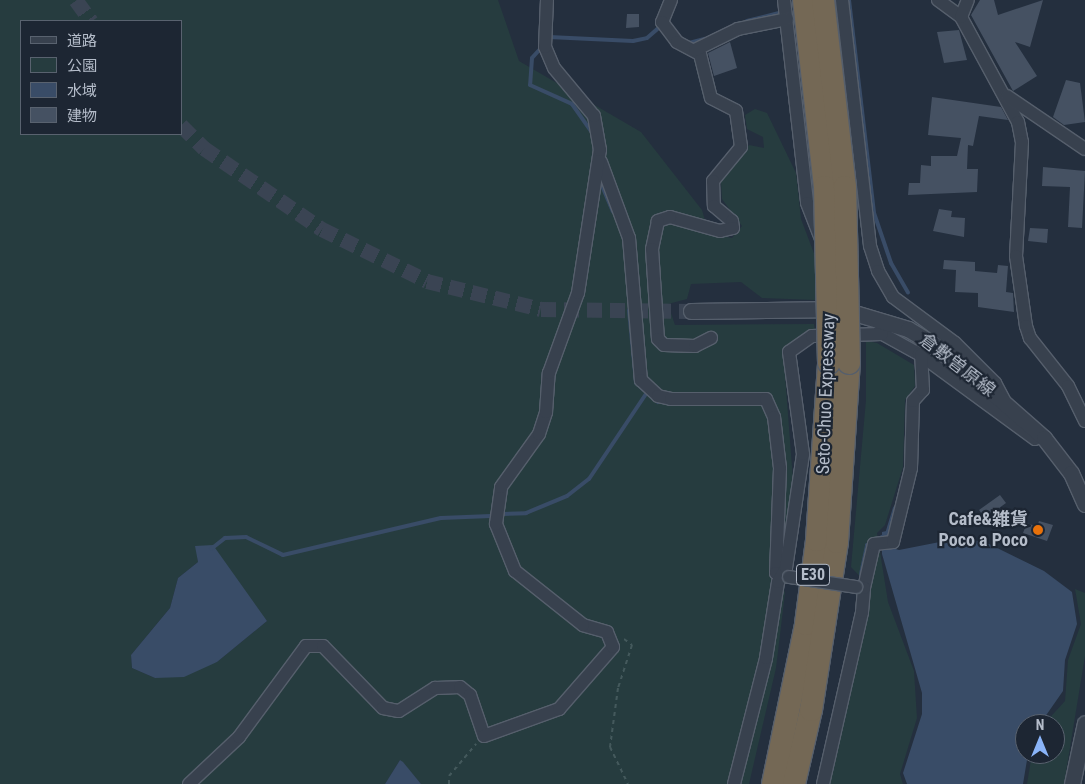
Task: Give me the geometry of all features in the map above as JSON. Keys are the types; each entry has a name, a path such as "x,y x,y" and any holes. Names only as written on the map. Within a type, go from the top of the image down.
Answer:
{"highway":[{"name":"Seto-Chuo Expressway","path":"772,784 806,624 839,363 825,188 804,0"},
{"name":"Seto-Chuo Expressway","path":"794,784 811,710 837,542 839,363 845,187 823,0"}],"street":[{"path":"547,0 545,47 554,68 594,116 599,157 628,238 641,380 658,396 671,399 766,399 774,417 780,489 776,573 785,577 860,587"},
{"path":"671,0 663,15 668,34 696,50 711,98 736,111 741,147 713,181 714,206 732,221 733,228 720,231 664,218 658,221 652,249 658,340 664,346 695,346 711,338"},
{"path":"784,0 807,203 815,231 856,303"},
{"path":"842,0 870,246 878,272 892,298 970,357 1006,403"},
{"path":"938,0 961,17 1003,93 1022,142 1016,256 1026,326 1030,338 1068,386 1085,421"},
{"path":"961,17 968,0"},
{"path":"696,50 738,29 787,19"},
{"path":"1003,93 1028,114 1085,149"},
{"path":"189,784 239,737 306,646 328,651 383,708 399,711 435,688 460,686 470,695 484,736 559,709 613,647 613,638 583,625 527,583 515,571 496,524 501,487 539,434 546,412 549,373 578,293 599,157"},
{"name":"倉敷曽原線","path":"691,311 841,309 889,320 945,351 1006,403 1057,455 1071,473 1085,504"},
{"path":"734,784 785,577 803,454 789,352 812,336 880,333 921,355 1057,455"},
{"path":"823,784 849,680 860,587 874,544 885,543 911,468 913,401 922,385 921,355"},
{"path":"1072,784 1085,723"}],"path":[{"path":"613,638 628,638 632,646 618,688 610,747 628,784"},
{"path":"448,784 448,776 484,736"}],"green space":[{"path":"0,0 498,0 519,61 641,132 702,210 709,234 732,238 742,226 722,199 721,182 749,145 764,148 763,137 747,129 745,115 755,109 767,113 796,173 801,219 815,256 815,300 762,298 741,282 691,284 687,299 668,304 675,325 814,324 815,331 783,349 793,480 777,572 785,593 776,668 749,784 421,784 400,760 385,784 0,784","holes":["196,546 267,621 217,662 155,678 132,668 131,655 170,608 178,578 198,562"]},
{"path":"866,341 877,343 914,365 915,386 905,400 903,467 885,525 877,533 888,602 914,671 917,718 900,774 903,784 826,784 868,585 851,567 866,400"},
{"path":"1075,589 1085,593 1085,656 1064,784 1027,784 1030,764 1065,764 1065,714 1053,714 1065,701 1068,660 1081,624"}],"water":[{"path":"891,530 892,548 899,550 960,538 985,542 1044,571 1072,592 1077,624 1065,660 1063,691 1047,714 1015,714 1015,764 1026,764 1023,784 907,784 903,773 922,714 922,693 882,554 882,532"},
{"path":"213,545 267,621 217,662 184,677 155,678 132,668 131,655 170,608 178,578 198,562 195,546"},
{"path":"400,760 403,762 421,784 385,784"}],"building":[{"path":"980,0 994,0 998,15 1043,0 1030,47 1015,42 1037,76 1013,91 971,15"},
{"path":"627,14 639,14 639,27 626,28"},
{"path":"959,30 967,60 944,63 937,32"},
{"path":"730,42 737,68 714,76 708,53"},
{"path":"1066,80 1080,83 1085,122 1064,125 1053,117"},
{"path":"932,97 1001,107 1008,120 979,116 973,146 968,145 967,169 978,169 977,192 908,195 909,183 920,183 921,165 931,166 931,156 957,156 961,138 928,135"},
{"path":"1043,167 1085,171 1082,228 1068,227 1070,187 1042,186"},
{"path":"939,209 952,211 951,217 965,218 964,237 933,231"},
{"path":"1030,228 1048,229 1047,243 1028,241"},
{"path":"944,260 975,262 975,271 997,273 998,265 1008,266 1006,292 1013,293 1014,312 978,307 978,293 955,292 956,270 943,269"},
{"path":"1000,495 1006,503 995,511 1002,521 993,528 979,510"},
{"name":"Cafe&雑貨 Poco a Poco","path":"1039,521 1053,525 1047,541 1023,533 1027,523 1037,527"}],"waterway":[{"path":"849,0 874,213 891,263 908,292"},
{"path":"747,21 778,13"},
{"path":"549,37 633,41 647,38 662,25"},
{"path":"689,43 704,39"},
{"path":"541,48 532,58 530,85 572,104 592,133"},
{"path":"600,181 613,211"},
{"path":"629,310 636,383 658,402"},
{"path":"503,514 526,513 567,496 589,479 646,394"},
{"path":"887,534 895,508"},
{"path":"211,549 225,538 246,537 283,555 441,518 491,516"},
{"path":"861,574 867,545 884,536"}],"tunnel":[{"path":"76,0 90,20"},
{"path":"182,126 204,148 322,229 427,281 541,309 691,311"}],"place":[{"name":"Cafe&雑貨 Poco a Poco","path":"1038,530"}]}
